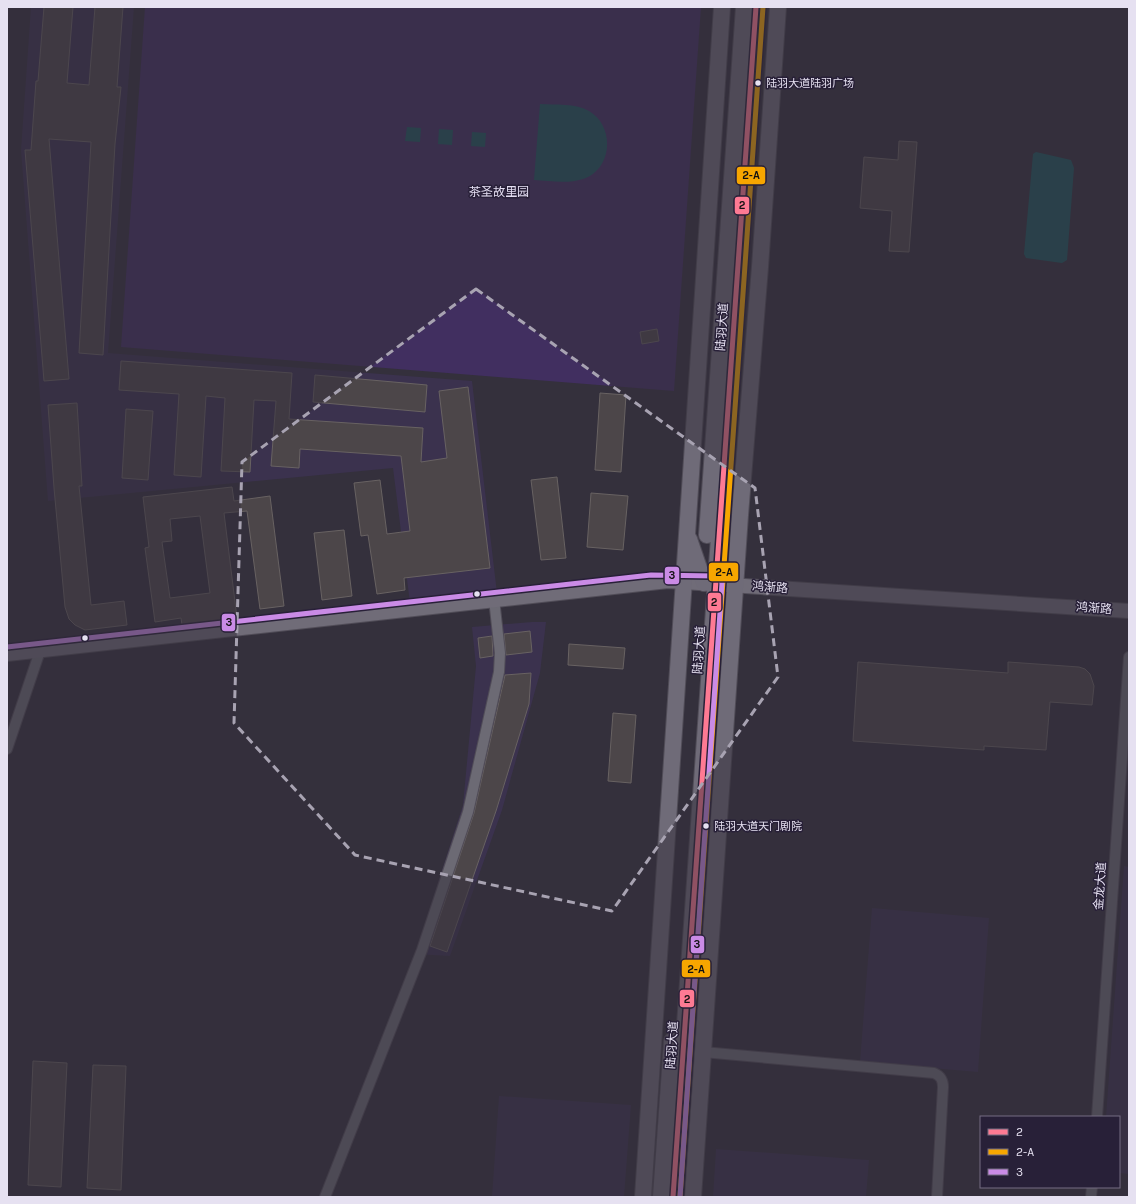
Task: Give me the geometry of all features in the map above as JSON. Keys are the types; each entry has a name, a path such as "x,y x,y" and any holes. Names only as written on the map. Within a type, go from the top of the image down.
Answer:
{"main road":[{"path":"643,1197 722,7"},
{"name":"陆羽大道","path":"672,1197 710,583 736,117 744,7"},
{"name":"陆羽大道","path":"661,1197 756,7"},
{"path":"765,7 775,48"},
{"path":"693,1197 740,515 778,7"},
{"path":"712,153 736,117"},
{"path":"710,583 740,515"},
{"path":"686,532 710,583"}],"street":[{"name":"鸿渐路","path":"7,654 652,582 736,584 1129,611"},
{"path":"326,1197 422,950 468,812 499,668 500,653 494,599"},
{"path":"7,749 40,651"},
{"name":"金龙大道","path":"1097,1116 1129,657"},
{"path":"703,1052 934,1073 938,1075 943,1080 943,1087 937,1197"}],"highlighted area":[{"path":"476,289 755,488 778,677 612,911 355,855 234,723 242,462"}],"shaded area":[{"path":"31,7 134,7 108,353 472,381 497,593 410,603 393,468 48,501 21,150"},
{"path":"546,622 540,673 502,810 450,956 415,954 463,805 476,666 472,627"},
{"path":"1124,866 1129,867 1129,1174 1120,1173 1120,1116 1106,1116"},
{"path":"872,908 989,918 978,1072 860,1062"},
{"path":"499,1096 631,1105 624,1197 492,1197"},
{"path":"716,1149 869,1160 866,1197 713,1197"}],"green space":[{"name":"茶圣故里园","path":"145,7 701,7 674,391 121,347"}],"water":[{"path":"540,104 565,105 584,108 597,118 603,127 607,147 605,157 593,174 577,181 559,182 534,180"},
{"path":"407,127 421,128 420,142 405,141"},
{"path":"439,129 453,130 452,145 438,144"},
{"path":"472,132 486,133 485,147 471,146"},
{"path":"1036,152 1071,160 1074,168 1067,260 1062,263 1026,258 1024,254 1033,154"}],"building":[{"path":"44,7 73,7 67,83 89,85 95,7 123,7 117,87 121,87 115,144 103,355 79,353 91,142 49,139 69,379 44,381 25,150 31,150 36,81 38,81"},
{"path":"899,141 917,142 909,252 889,251 892,211 860,208 864,157 898,160"},
{"path":"657,329 659,341 642,344 640,332"},
{"path":"121,361 292,373 289,419 423,428 421,462 447,458 439,391 468,387 490,568 404,578 405,590 377,594 368,535 361,536 354,483 380,480 387,534 410,531 401,456 300,449 299,468 271,466 276,401 254,400 250,472 221,471 225,398 206,396 201,477 174,475 179,394 119,390"},
{"path":"315,375 427,385 425,412 313,402"},
{"path":"600,393 626,395 621,472 595,470"},
{"path":"77,403 82,486 79,486 91,605 124,601 127,625 85,630 75,625 69,619 65,607 48,405"},
{"path":"126,409 153,411 148,480 122,478"},
{"path":"557,477 566,558 541,560 531,480"},
{"path":"232,487 234,501 270,496 284,606 260,609 247,511 224,513 237,618 182,625 181,618 155,622 145,548 149,547 143,497","holes":["200,516 210,593 170,598 162,542 172,541 170,519"]},
{"path":"591,493 628,496 623,550 587,547"},
{"path":"344,530 352,596 322,600 314,533"},
{"path":"530,631 532,652 506,655 504,634"},
{"path":"492,636 493,656 480,658 478,638"},
{"path":"569,644 625,648 623,669 568,665"},
{"path":"858,662 1008,673 1008,662 1079,667 1085,669 1090,674 1094,686 1092,705 1050,702 1046,750 984,746 984,750 853,741"},
{"path":"531,673 529,704 496,811 447,952 430,946 474,813 505,675"},
{"path":"613,713 636,715 631,783 608,781"},
{"path":"33,1061 67,1063 61,1187 28,1185"},
{"path":"93,1065 126,1066 121,1190 87,1188"}],"transit line":[{"name":"2","path":"673,1197 756,7"},
{"name":"2-A","path":"680,1197 763,7"},
{"name":"3","path":"7,647 651,575 715,576 719,578 722,583 680,1197"}],"place":[{"name":"陆羽大道陆羽广场","path":"758,83"},
{"name":"陆羽大道天门剧院","path":"706,826"}]}
